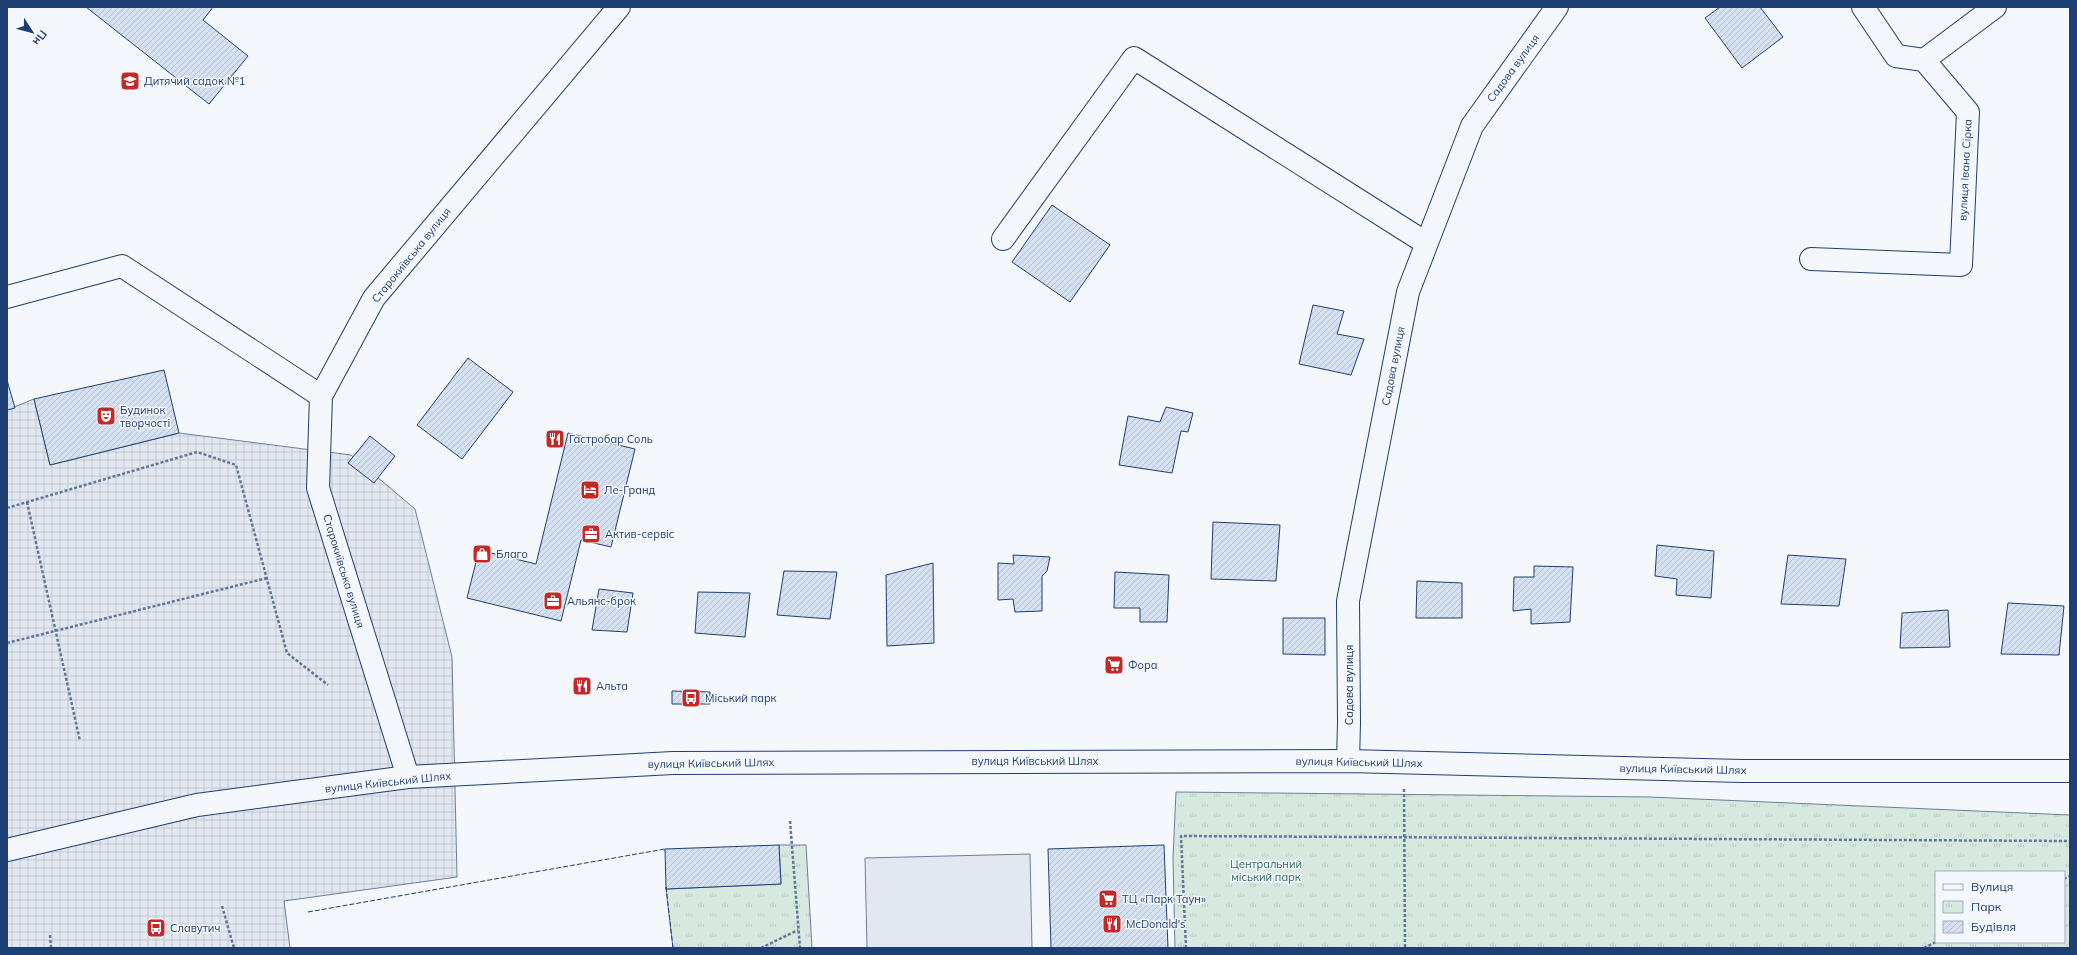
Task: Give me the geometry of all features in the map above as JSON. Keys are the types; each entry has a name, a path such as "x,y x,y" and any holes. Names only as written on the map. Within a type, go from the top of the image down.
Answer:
{"main road":[{"name":"Старокиївська вулиця","path":"408,777 318,488 321,396 374,298 619,7"},
{"name":"Садова вулиця","path":"1348,761 1348,601 1408,292 1472,126 1557,7"},
{"path":"1862,7 1896,56 1924,60 1995,7"},
{"path":"1003,239 1134,58 1426,243"},
{"name":"вулиця Івана Сірка","path":"1811,259 1961,266 1968,112 1924,60"},
{"path":"7,297 122,266 321,396"},
{"name":"вулиця Київський Шлях","path":"7,850 197,805 408,777 673,763 1348,761 1742,771 2070,771"}],"path":[{"path":"7,508 197,452 236,465 287,653 328,685"},
{"path":"27,502 80,741"},
{"path":"7,643 267,578"},
{"path":"1403,763 1406,948"},
{"path":"790,821 800,948"},
{"path":"1186,948 1181,836 2070,841"},
{"path":"222,906 234,948"},
{"path":"761,948 798,930"},
{"path":"50,935 51,948"},
{"path":"1924,948 1935,942"}],"green space":[{"name":"Центральний міський парк","path":"1176,792 1650,797 2070,815 2070,948 1175,948 1173,858"},
{"path":"779,845 806,845 812,948 673,948 666,889 781,884"}],"shaded area":[{"path":"34,399 50,465 179,433 351,455 415,509 452,657 457,877 284,901 290,948 7,948 7,410"},
{"path":"1030,854 1032,948 867,948 865,858"}],"building":[{"path":"86,7 213,7 203,20 248,56 209,104"},
{"path":"1720,7 1760,7 1783,37 1742,68 1705,18"},
{"path":"1052,205 1110,245 1070,302 1012,262"},
{"path":"1313,305 1344,311 1337,334 1364,339 1351,375 1299,364"},
{"path":"468,358 513,392 462,459 417,425"},
{"name":"Будинок творчості","path":"164,370 179,433 50,465 34,399"},
{"path":"7,380 15,408 7,410"},
{"path":"1166,407 1193,413 1188,432 1181,431 1172,473 1119,465 1128,416 1160,422"},
{"name":"Ле-Гранд","path":"568,433 635,449 611,547 581,540 561,621 467,598 479,550 536,564"},
{"path":"370,436 395,456 374,483 348,463"},
{"path":"1213,522 1280,525 1276,581 1211,579"},
{"path":"1657,545 1714,551 1711,598 1676,595 1677,579 1655,576"},
{"path":"1013,555 1050,557 1047,571 1042,576 1042,611 1015,612 1013,599 998,600 998,563 1014,564"},
{"path":"1788,555 1846,559 1839,606 1781,604"},
{"path":"933,563 934,643 887,646 886,575"},
{"path":"1534,566 1573,567 1570,622 1531,624 1531,609 1513,611 1514,577 1534,577"},
{"path":"784,571 837,572 830,619 777,615"},
{"path":"1115,572 1169,575 1167,622 1140,622 1140,608 1114,608"},
{"path":"1417,581 1462,583 1462,618 1416,618"},
{"path":"599,589 633,593 627,632 592,630"},
{"path":"698,592 750,593 745,637 695,633"},
{"path":"2008,603 2064,606 2059,655 2001,654"},
{"path":"1948,610 1950,647 1900,648 1902,613"},
{"path":"1283,618 1325,618 1325,655 1283,654"},
{"path":"672,691 710,692 710,704 672,704"},
{"path":"779,845 781,884 666,889 665,849"},
{"name":"ТЦ «Парк Таун»","path":"1164,845 1168,948 1051,948 1048,849"}],"fence":[{"path":"308,912 665,849 665,851"},
{"path":"666,887 673,948"}],"place":[{"name":"Дитячий садок №1","path":"130,81"},
{"name":"Будинок творчості","path":"106,416"},
{"name":"Гастробар Соль","path":"555,439"},
{"name":"Ле-Гранд","path":"590,490"},
{"name":"Актив-сервіс","path":"591,534"},
{"name":"Благо","path":"482,554"},
{"name":"Альянс-брок","path":"553,601"},
{"name":"Фора","path":"1114,665"},
{"name":"Альта","path":"582,686"},
{"name":"Міський парк","path":"691,698"},
{"name":"ТЦ «Парк Таун»","path":"1108,899"},
{"name":"McDonald's","path":"1112,924"},
{"name":"Славутич","path":"156,928"}]}
